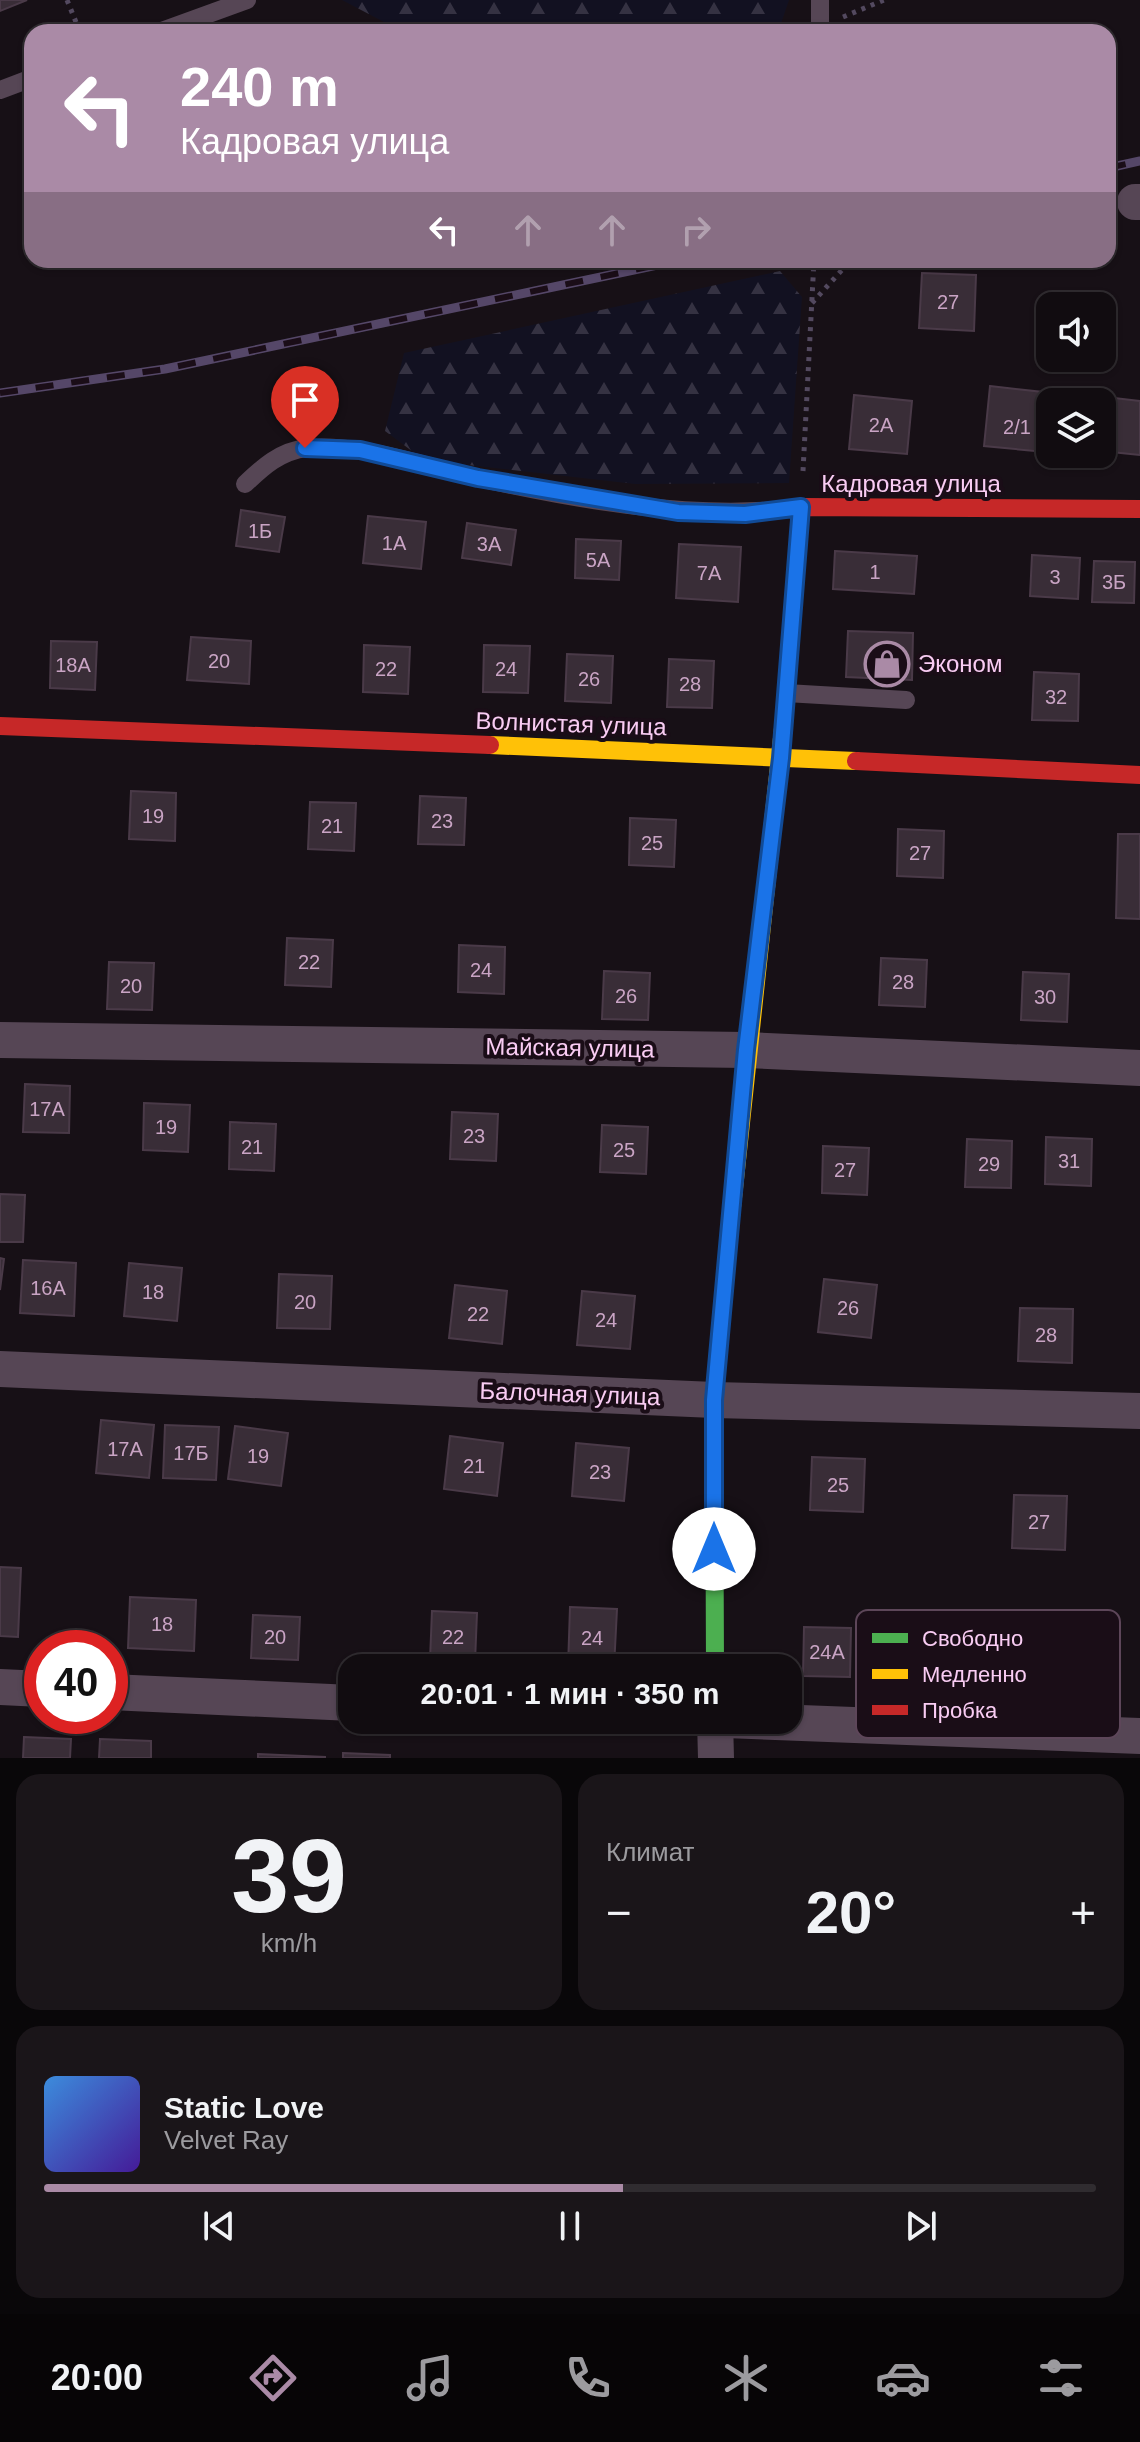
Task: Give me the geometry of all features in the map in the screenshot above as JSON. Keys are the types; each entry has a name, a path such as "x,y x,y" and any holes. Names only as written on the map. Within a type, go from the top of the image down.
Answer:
{"street":[{"name":"Кадровая улица","path":"801,507 1140,509"},
{"path":"715,1654 714,1400 746,1050 781,758 801,507"},
{"name":"Волнистая улица","path":"0,726 1140,775"},
{"name":"Майская улица","path":"0,1040 746,1050 1140,1068"},
{"name":"Балочная улица","path":"0,1369 714,1400 1140,1411"},
{"path":"0,1687 24,1688"},
{"path":"128,1693 338,1702"},
{"path":"802,1723 856,1725"},
{"path":"715,1734 716,1758"},
{"path":"1120,1735 1140,1736"}],"lane":[{"path":"181,24 247,0"},
{"path":"820,0 820,24"},
{"path":"0,90 24,81"},
{"name":"Кадровая улица","path":"245,484 272,459 305,448 360,450 478,478 678,512 745,514 801,507"},
{"path":"786,693 906,700"}],"path":[{"path":"67,0 77,24"},
{"path":"831,24 884,0"},
{"path":"801,507 814,268"},
{"path":"812,304 844,268"}],"green space":[{"path":"342,0 789,0 781,24 388,24"},
{"path":"780,271 802,297 789,483 635,484 424,460 385,431 404,353"}],"building":[{"path":"0,0 27,0 0,11"},
{"path":"922,273 976,275 974,331 919,328"},
{"path":"990,386 1036,391 1036,451 984,446"},
{"path":"854,395 912,401 907,454 849,449"},
{"path":"1116,398 1140,401 1140,455 1116,452"},
{"path":"241,510 285,517 279,552 236,546"},
{"path":"368,516 426,522 421,569 363,563"},
{"path":"467,523 516,530 511,565 462,558"},
{"path":"576,539 621,541 619,580 575,578"},
{"path":"679,544 741,547 738,602 676,598"},
{"path":"835,551 917,556 914,594 833,589"},
{"path":"1032,555 1080,558 1078,599 1030,596"},
{"path":"1094,561 1135,562 1134,603 1092,602"},
{"path":"848,631 913,633 912,680 846,677"},
{"path":"191,637 251,641 249,684 187,680"},
{"path":"51,641 97,642 95,690 50,688"},
{"path":"364,645 410,647 408,694 363,692"},
{"path":"484,645 530,646 528,693 483,692"},
{"path":"567,654 613,656 611,703 565,701"},
{"path":"669,659 714,661 712,708 667,707"},
{"path":"1034,672 1079,674 1078,721 1032,720"},
{"path":"131,791 176,793 175,841 129,839"},
{"path":"420,796 466,798 464,845 418,844"},
{"path":"310,802 356,803 354,851 308,849"},
{"path":"630,818 676,820 674,867 629,865"},
{"path":"898,829 944,831 943,878 897,876"},
{"path":"1118,834 1140,834 1140,919 1116,918"},
{"path":"287,938 333,940 331,987 285,985"},
{"path":"459,945 505,947 504,994 458,992"},
{"path":"881,958 927,960 925,1007 879,1005"},
{"path":"109,962 154,963 152,1010 107,1009"},
{"path":"604,971 650,973 648,1020 602,1019"},
{"path":"1023,972 1069,974 1067,1022 1021,1020"},
{"path":"25,1084 70,1086 69,1133 23,1132"},
{"path":"144,1103 190,1105 188,1152 143,1150"},
{"path":"452,1112 498,1114 496,1161 450,1159"},
{"path":"230,1122 276,1124 274,1171 229,1169"},
{"path":"602,1125 648,1127 646,1174 600,1172"},
{"path":"1046,1137 1092,1139 1091,1186 1045,1184"},
{"path":"967,1139 1012,1141 1011,1188 965,1187"},
{"path":"823,1146 869,1148 867,1195 822,1193"},
{"path":"0,1194 25,1195 23,1242 0,1242"},
{"path":"0,1258 4,1259 0,1290"},
{"path":"23,1260 76,1263 74,1316 20,1313"},
{"path":"129,1263 182,1268 177,1321 124,1316"},
{"path":"279,1274 332,1276 330,1329 277,1328"},
{"path":"824,1279 877,1285 871,1338 818,1332"},
{"path":"455,1285 507,1291 502,1344 449,1338"},
{"path":"582,1291 635,1296 630,1349 577,1345"},
{"path":"1020,1308 1073,1309 1072,1363 1018,1361"},
{"path":"101,1420 154,1425 149,1478 96,1473"},
{"path":"165,1425 219,1427 216,1480 163,1478"},
{"path":"235,1426 288,1433 281,1486 228,1479"},
{"path":"450,1436 503,1443 497,1496 444,1489"},
{"path":"576,1443 629,1448 624,1501 572,1496"},
{"path":"812,1457 865,1459 863,1512 810,1510"},
{"path":"1014,1495 1067,1496 1065,1550 1012,1548"},
{"path":"0,1567 21,1568 18,1637 0,1636"},
{"path":"130,1597 196,1600 194,1651 128,1648"},
{"path":"570,1607 617,1609 615,1654 568,1654"},
{"path":"432,1611 477,1613 475,1654 430,1654"},
{"path":"253,1615 300,1617 298,1660 251,1658"},
{"path":"804,1627 851,1628 850,1677 803,1676"},
{"path":"24,1737 71,1739 70,1758 23,1758"},
{"path":"100,1739 151,1741 151,1758 99,1758"},
{"path":"343,1753 390,1755 390,1758 343,1758"},
{"path":"258,1754 325,1757 325,1758 258,1758"}],"railway":[{"path":"1116,166 1140,161"},
{"path":"0,393 165,369 643,268"}],"traffic: fast":[{"path":"715,1654 714,1400 730,1226"}],"traffic: slow":[{"path":"730,1226 784,719"},
{"path":"490,745 856,761"}],"traffic: jam":[{"path":"784,719 801,507 1140,509"},
{"path":"0,726 490,745"},
{"path":"856,761 1140,775"}],"place":[{"name":"Эконом","path":"887,664"}],"route":[{"path":"305,448 360,450 478,478 678,512 745,514 801,507 781,758 746,1050 714,1400 714,1549"}]}
